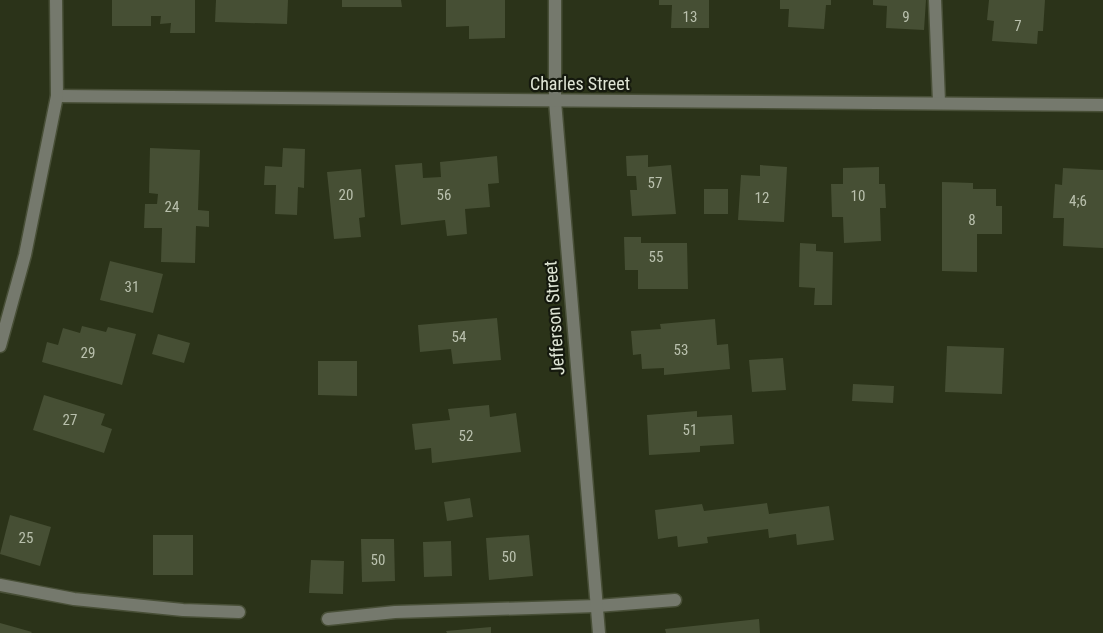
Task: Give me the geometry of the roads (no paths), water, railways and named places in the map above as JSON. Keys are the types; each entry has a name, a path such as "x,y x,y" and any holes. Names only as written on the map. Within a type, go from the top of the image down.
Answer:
{"street":[{"path":"0,346 25,255 57,96 56,0"},
{"name":"Jefferson Street","path":"555,0 555,101 599,633"},
{"path":"935,0 939,102"},
{"name":"Charles Street","path":"57,96 1103,105"},
{"path":"0,585 74,599 183,610 240,612"},
{"path":"328,620 395,612 597,606 675,600"}]}
